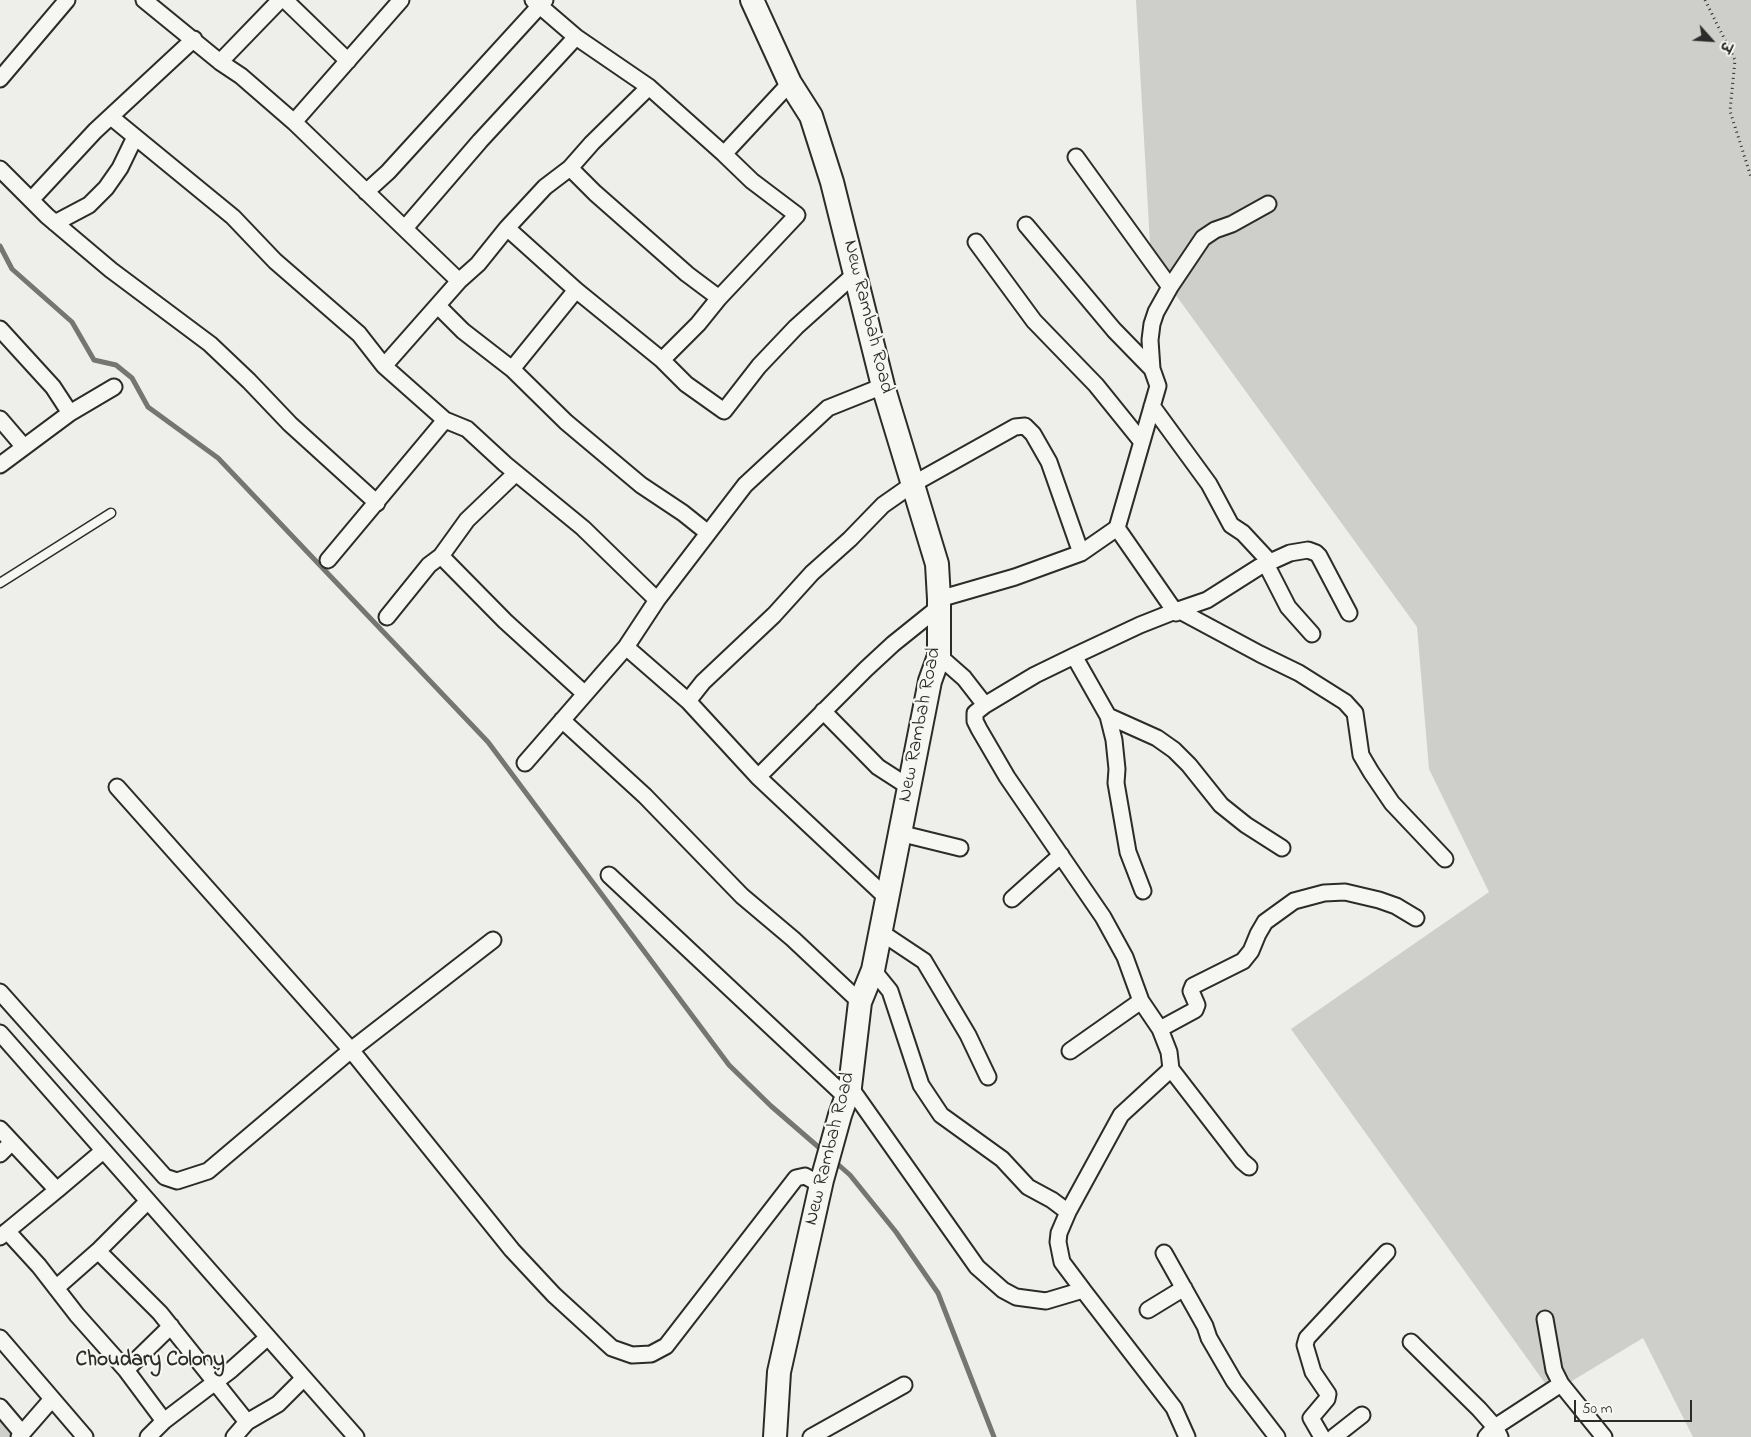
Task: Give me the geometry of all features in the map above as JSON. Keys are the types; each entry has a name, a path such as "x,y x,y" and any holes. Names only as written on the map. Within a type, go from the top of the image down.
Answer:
{"street":[{"path":"0,79 67,0"},
{"path":"144,0 220,62 241,76 294,122 459,281"},
{"path":"220,62 280,0"},
{"path":"285,0 348,61"},
{"path":"294,122 401,0"},
{"name":"New Rambah Road","path":"752,0 790,83 811,116 832,182 883,386 937,564 939,603 939,656 930,681 872,970 860,1002 845,1100 821,1183 779,1372 775,1437"},
{"path":"366,192 388,172 539,2 576,37 649,87 752,181 797,215 719,298 698,324 662,360"},
{"path":"405,228 480,141 576,37"},
{"path":"30,200 95,131 194,40"},
{"path":"724,154 790,83"},
{"path":"384,366 459,281 478,264 545,186 570,168 592,143 649,87"},
{"path":"111,117 233,217 275,261 359,334 384,366 445,420 467,429 516,473 583,528 657,600"},
{"path":"55,223 89,205 106,188 120,168 135,137"},
{"path":"1076,158 1170,287"},
{"path":"570,168 595,193 687,274 719,298"},
{"path":"0,170 55,223 111,270 210,344 290,424 377,503"},
{"path":"758,777 823,711 939,603 1081,553 1117,528 1158,386 1152,369 1150,340 1152,324 1170,287 1203,238 1215,230 1232,224 1268,204"},
{"path":"1026,226 1114,330 1152,369"},
{"path":"507,228 576,290 662,360 686,384 724,411 759,366 796,327 856,273"},
{"path":"976,242 1034,321 1096,384 1142,442"},
{"path":"512,369 576,290"},
{"path":"438,306 463,332 512,369 566,422 641,485 683,513 708,534"},
{"path":"0,329 54,387 70,413"},
{"path":"525,763 626,647 657,600 745,485 828,408 883,386"},
{"path":"0,465 70,413 114,387"},
{"path":"1152,406 1209,484 1231,525 1243,533 1268,563 1288,607 1312,634"},
{"path":"0,419 24,447"},
{"path":"328,560 445,420"},
{"path":"688,701 703,682 774,615 812,573 850,539 883,505 913,484 1015,427 1025,426 1033,434 1049,462 1081,553"},
{"path":"387,617 429,565 441,556 467,520 516,473"},
{"path":"1117,528 1177,612 1299,673 1345,702 1355,714 1361,755 1371,772 1392,803 1445,859"},
{"path":"1249,1167 1242,1161 1171,1069 1169,1052 1160,1029 1141,1001 1125,957 1102,917 1007,777 975,721 975,713 985,705 1035,676 1074,656 1140,625 1207,600 1268,563 1290,554 1308,550 1316,552 1348,613"},
{"path":"441,556 504,622 585,694"},
{"path":"626,647 688,701 758,777 886,897"},
{"path":"939,656 964,678 985,705"},
{"path":"1074,656 1108,716 1114,740 1117,769 1116,783 1128,852 1143,891"},
{"path":"823,711 878,767 909,787"},
{"path":"1108,716 1157,738 1174,750 1189,765 1221,805 1246,825 1282,848"},
{"path":"562,720 645,796 742,896 793,939 860,1002"},
{"path":"116,787 351,1050 512,1250 554,1295 612,1348 632,1356 651,1354 666,1346 796,1178 805,1176 821,1183"},
{"path":"899,833 960,848"},
{"path":"1012,899 1061,855"},
{"path":"610,875 845,1100 977,1267 992,1281 1016,1297 1046,1301 1084,1290"},
{"path":"1160,1029 1195,1010 1197,1005 1192,991 1193,986 1243,961 1251,952 1265,922 1294,901 1324,892 1345,892 1396,906 1416,918"},
{"path":"879,930 924,960 968,1035 988,1077"},
{"path":"0,992 165,1177 177,1181 208,1171 351,1050 493,940"},
{"path":"872,970 890,991 921,1086 941,1115 1002,1159 1028,1187 1052,1200 1068,1212"},
{"path":"1070,1051 1141,1001"},
{"path":"0,1033 304,1378 347,1434"},
{"path":"1171,1069 1121,1115 1068,1212 1059,1233 1058,1242 1062,1262 1174,1408 1186,1437"},
{"path":"0,1130 58,1190"},
{"path":"0,1154 12,1142"},
{"path":"104,1151 3,1234 56,1288 77,1315 126,1370 164,1421"},
{"path":"56,1288 98,1251 148,1201"},
{"path":"98,1251 149,1301 171,1326 246,1422"},
{"path":"1164,1252 1234,1381 1277,1437"},
{"path":"1322,1437 1311,1418 1327,1399 1328,1394 1313,1372 1305,1342 1387,1252"},
{"path":"1148,1310 1184,1288"},
{"path":"1545,1319 1552,1362 1561,1384 1604,1437"},
{"path":"126,1370 171,1326"},
{"path":"148,1437 164,1421 216,1382 268,1337"},
{"path":"1,1342 85,1437"},
{"path":"1411,1342 1479,1409 1493,1434 1561,1384"},
{"path":"234,1437 246,1422 278,1404 304,1378"},
{"path":"811,1437 904,1385"},
{"path":"0,1408 20,1435 52,1399"},
{"path":"1334,1437 1362,1416"}],"lane":[{"path":"0,583 111,513"}],"path":[{"path":"1705,0 1735,60 1730,111 1751,177"}],"shaded area":[{"path":"1136,0 1751,0 1751,1437 1693,1437 1643,1338 1552,1393 1291,1029 1489,892 1429,769 1417,627 1151,261"},
{"path":"0,1417 14,1434 11,1437 0,1437"}],"waterway":[{"path":"0,246 12,269 72,322 94,360 116,365 132,378 148,407 218,458 488,742 729,1065 771,1106 823,1151"},
{"path":"833,1160 850,1175 896,1232 938,1293 994,1437"}],"district":[{"name":"Choudary Colony","path":"150,1362"}]}
